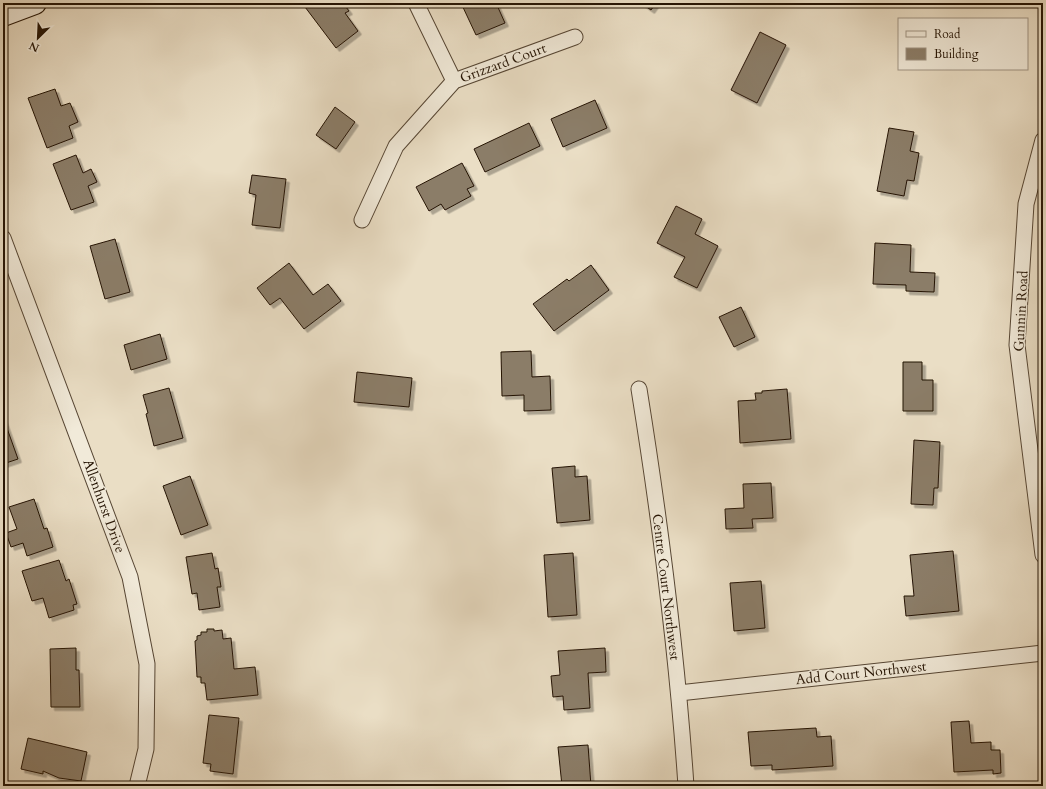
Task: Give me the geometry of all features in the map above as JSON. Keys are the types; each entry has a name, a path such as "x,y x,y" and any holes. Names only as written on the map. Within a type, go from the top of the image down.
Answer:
{"street":[{"path":"3,15 35,3"},
{"path":"416,3 454,81"},
{"name":"Grizzard Court","path":"362,220 396,146 454,81 575,37"},
{"name":"Gunnin Road","path":"1043,140 1026,204 1017,345 1043,555"},
{"name":"Allenhurst Drive","path":"4,244 130,577 147,664 146,749 137,786"},
{"name":"Centre Court Northwest","path":"639,389 652,470 679,693 686,786"},
{"name":"Add Court Northwest","path":"679,693 1043,653"}],"building":[{"path":"302,3 343,3 349,11 345,13 358,31 336,48"},
{"path":"461,3 496,3 505,23 476,35"},
{"path":"641,3 656,3 651,10"},
{"path":"760,32 786,45 757,103 731,90"},
{"path":"55,89 61,106 70,103 78,122 69,126 73,138 47,148 28,98"},
{"path":"595,100 607,128 563,147 551,119"},
{"path":"335,107 355,122 336,149 316,135"},
{"path":"529,123 540,146 485,172 474,149"},
{"path":"889,128 914,132 910,151 919,153 914,181 907,180 904,196 877,191"},
{"path":"76,155 83,173 91,169 97,182 88,186 94,202 71,210 53,164"},
{"path":"462,163 474,186 467,189 471,196 445,210 441,204 429,211 416,187"},
{"path":"252,175 286,179 280,228 252,225 256,195 249,193"},
{"path":"676,206 702,219 695,234 718,246 697,288 674,277 685,257 657,243"},
{"path":"115,239 130,292 105,299 90,246"},
{"path":"875,243 911,245 910,272 935,273 934,292 906,291 906,285 873,284"},
{"path":"289,263 313,295 328,284 341,301 304,329 280,298 270,305 257,288"},
{"path":"591,265 609,290 554,331 533,304 567,279 569,281"},
{"path":"741,307 755,337 734,347 719,317"},
{"path":"160,334 167,359 131,370 124,345"},
{"path":"531,351 532,377 550,376 551,410 524,411 524,395 502,396 501,352"},
{"path":"903,362 922,362 922,380 933,380 933,411 903,411"},
{"path":"357,372 412,378 409,407 354,402"},
{"path":"169,388 183,438 154,446 143,395"},
{"path":"787,389 791,439 740,443 738,401 756,400 755,393 762,393 762,391"},
{"path":"3,417 18,459 3,464"},
{"path":"914,440 940,442 938,488 934,488 933,505 911,504"},
{"path":"575,466 575,477 587,476 590,520 557,523 552,468"},
{"path":"190,476 208,525 181,535 163,486"},
{"path":"771,483 773,518 752,519 753,528 726,529 725,509 744,508 743,484"},
{"path":"34,499 44,529 47,528 53,547 27,556 23,543 11,547 6,533 17,529 9,507"},
{"path":"953,551 959,611 906,616 904,596 914,596 910,555"},
{"path":"212,553 215,569 218,568 221,587 217,587 220,607 199,610 197,593 192,594 186,557"},
{"path":"573,553 577,615 548,617 544,555"},
{"path":"59,560 66,581 69,579 77,604 73,605 74,610 49,618 43,598 32,601 22,571"},
{"path":"761,581 765,628 734,631 730,583"},
{"path":"207,629 214,629 214,631 222,630 223,639 231,638 234,669 255,667 258,695 207,700 205,683 201,683 201,677 197,677 195,641 197,640 197,636 201,635 201,632 207,632"},
{"path":"76,648 76,670 79,670 80,707 51,707 50,649"},
{"path":"605,648 606,672 588,673 590,708 564,710 563,696 553,697 551,676 560,675 558,651"},
{"path":"209,715 239,718 233,774 210,771 211,764 203,763"},
{"path":"969,721 971,743 991,742 991,750 1000,750 1001,773 993,774 993,770 954,772 951,722"},
{"path":"816,728 817,737 831,736 833,766 772,770 772,765 751,766 748,732"},
{"path":"28,738 87,752 81,781 59,778 43,771 43,774 21,769"},
{"path":"588,745 591,786 562,786 558,747"}]}
